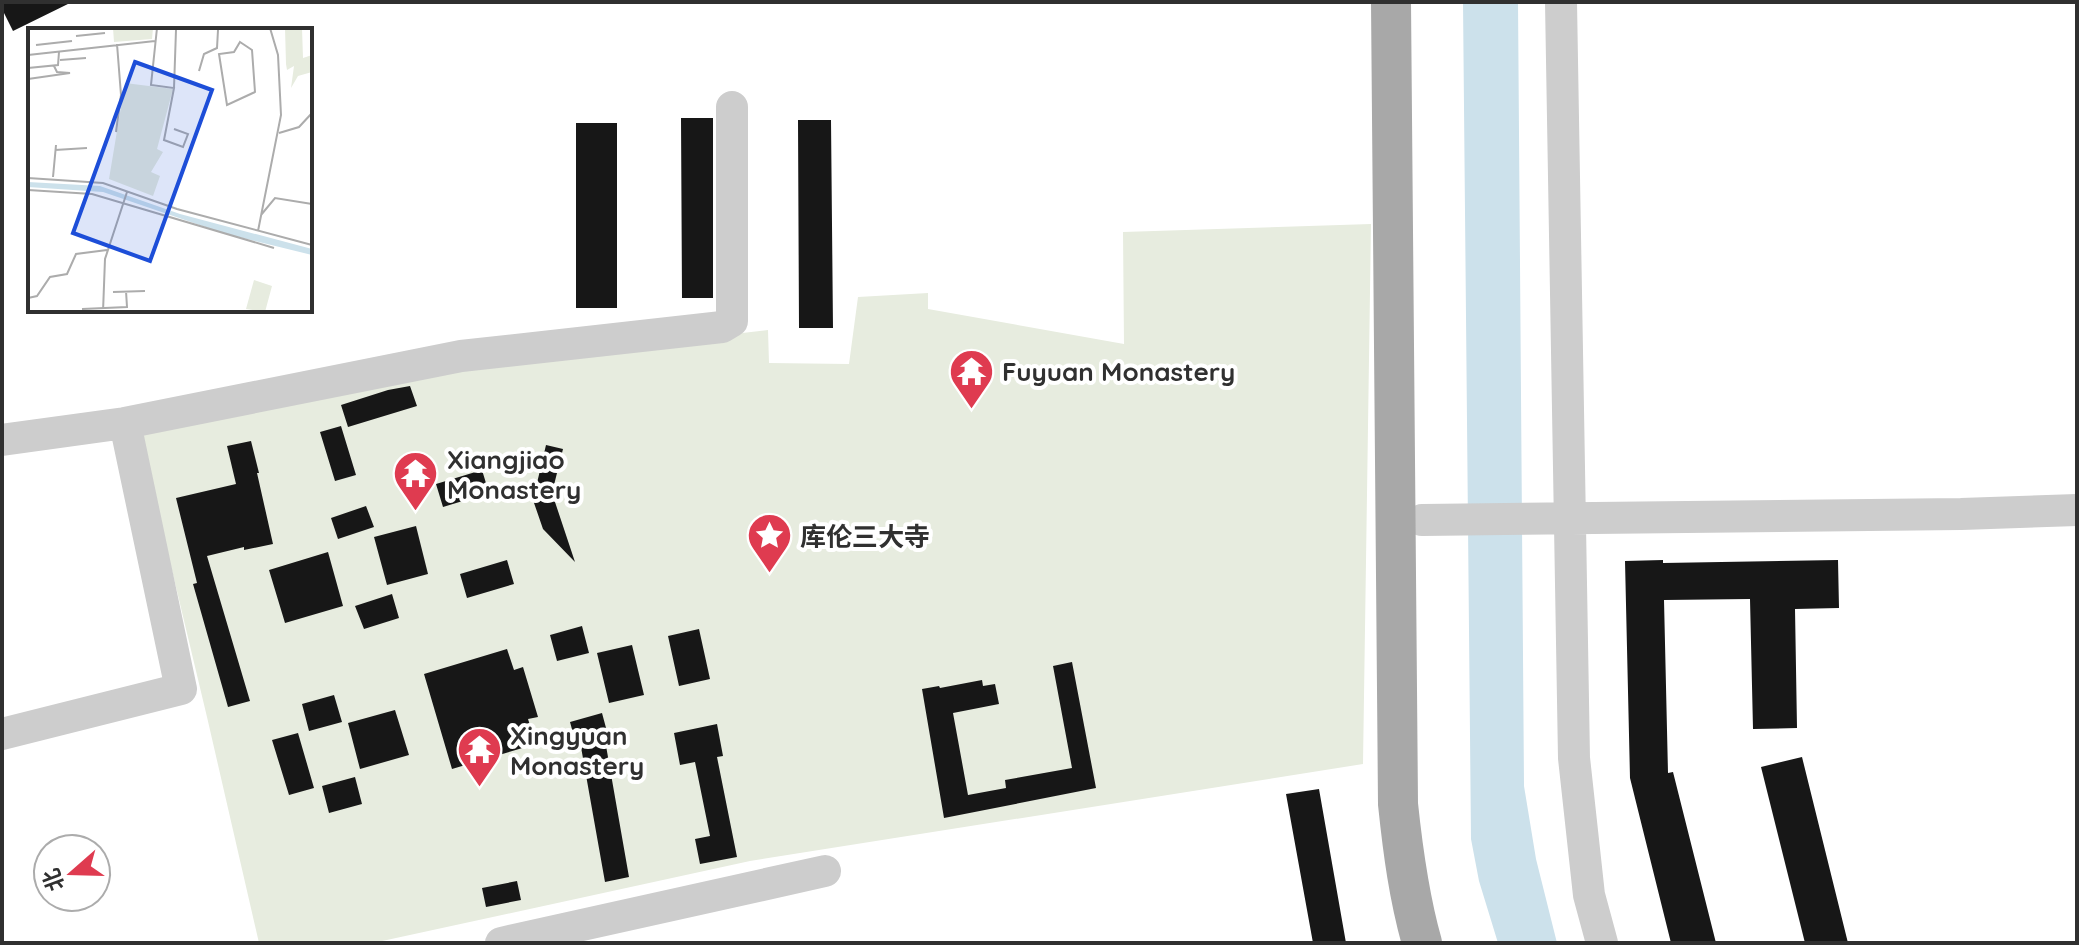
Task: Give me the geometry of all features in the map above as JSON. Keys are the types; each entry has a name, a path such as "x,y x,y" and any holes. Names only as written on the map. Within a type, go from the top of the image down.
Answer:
{"main road":[{"path":"1391,2 1398,804 1404,859 1422,943"},
{"path":"1419,2 1426,816 1433,877 1448,943"}],"street":[{"path":"1561,2 1574,758 1589,895 1602,943"},
{"path":"2,440 125,423 461,356 722,327 732,321 732,107"},
{"path":"2,734 181,689 125,423"},
{"path":"1422,520 2077,510"},
{"path":"501,943 825,871"}],"shaded area":[{"name":"库伦三大寺","path":"1371,224 1363,764 750,861 373,943 259,943 139,432 402,377 768,330 769,363 849,364 858,297 928,293 928,309 1124,344 1123,232"}],"water":[{"path":"1463,2 1518,2 1524,786 1536,859 1557,943 1498,943 1479,881 1471,839"}],"building":[{"path":"2,2 72,2 13,31 2,9"},
{"path":"681,118 713,118 713,298 682,298"},
{"path":"798,120 831,120 833,328 799,328"},
{"path":"576,123 617,123 617,308 576,308"},
{"path":"410,386 417,406 348,427 341,405"},
{"path":"341,426 356,475 335,481 320,432"},
{"path":"251,441 273,544 207,556 250,701 228,707 193,584 197,583 176,498 236,484 227,446"},
{"path":"546,445 563,449 552,493 575,562 543,529 533,500"},
{"path":"482,470 489,493 443,507 436,484"},
{"path":"366,506 374,527 338,539 331,518"},
{"path":"416,526 428,574 387,585 374,537"},
{"path":"328,552 343,606 285,623 269,570"},
{"path":"507,560 514,584 467,598 460,574"},
{"path":"1663,560 1663,563 1838,560 1839,608 1795,609 1797,728 1753,729 1750,599 1664,600 1668,773 1673,772 1716,943 1671,943 1630,778 1625,561"},
{"path":"392,594 399,618 364,629 355,606"},
{"path":"582,626 589,653 557,661 550,635"},
{"path":"699,629 710,679 679,686 668,636"},
{"path":"632,645 644,695 609,703 597,653"},
{"path":"507,649 514,670 523,667 538,717 528,719 536,744 452,769 424,674"},
{"path":"1072,662 1096,788 944,818 922,689 982,680 983,686 995,684 999,704 953,713 968,795 1006,788 1005,780 1072,768 1053,666"},
{"path":"334,695 342,722 309,731 302,704"},
{"path":"395,710 409,755 360,769 348,723"},
{"path":"602,713 609,739 605,740 629,877 605,882 581,747 577,748 570,722"},
{"path":"717,724 723,756 717,757 737,857 700,864 695,839 710,836 695,762 680,765 674,733"},
{"path":"298,733 314,788 289,795 272,740"},
{"path":"1802,757 1848,943 1805,943 1761,767"},
{"path":"355,777 362,804 329,813 322,786"},
{"path":"1319,789 1346,943 1313,943 1286,794"},
{"path":"517,881 521,900 486,907 482,888"}],"place":[{"name":"Fuyuan Monastery","path":"971,410"},
{"name":"Xiangjiao Monastery","path":"416,513"},
{"name":"库伦三大寺","path":"769,575"},
{"name":"Xingyuan Monastery","path":"479,789"}]}
